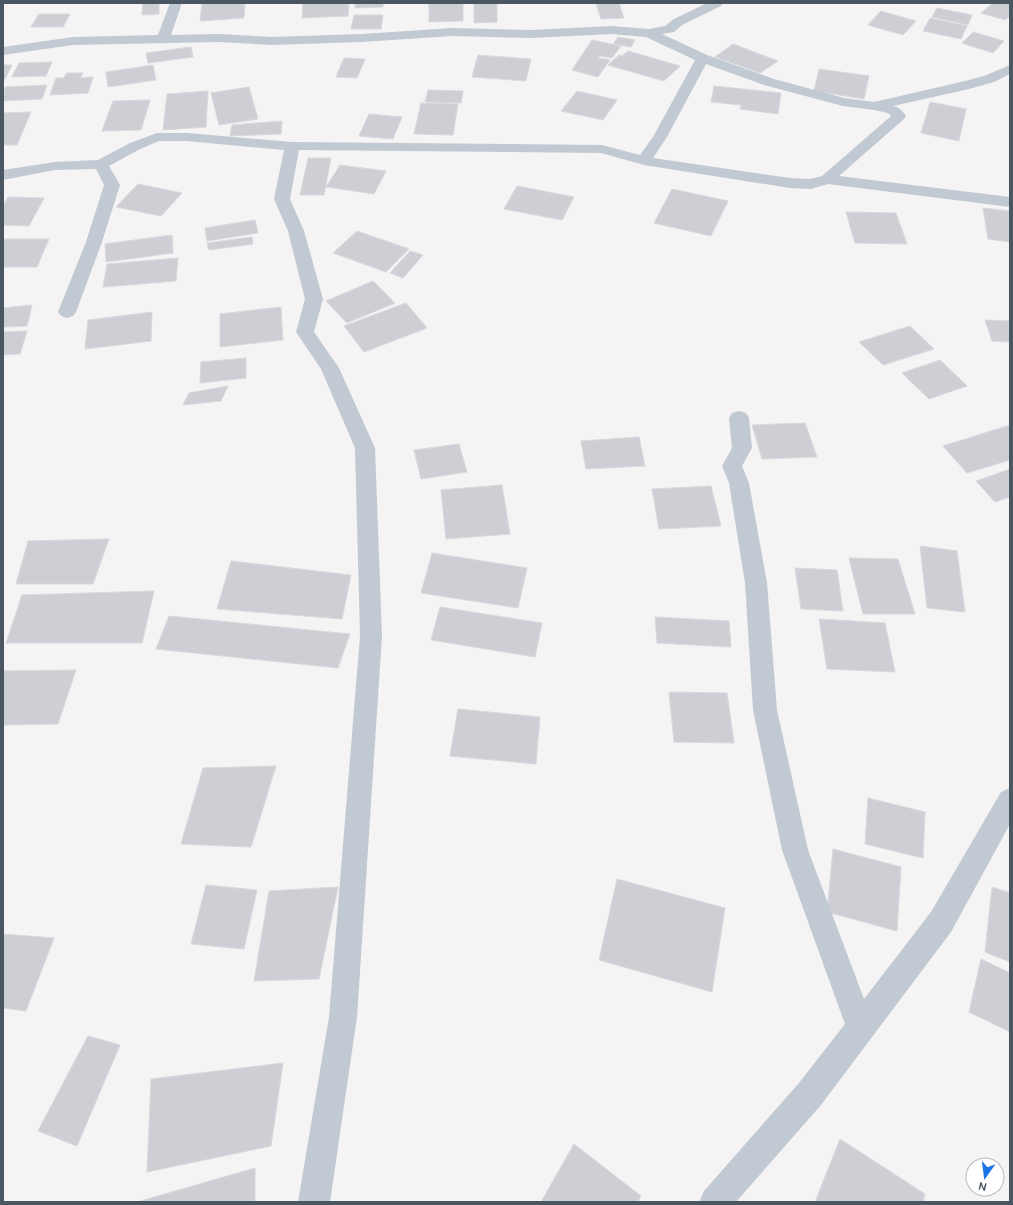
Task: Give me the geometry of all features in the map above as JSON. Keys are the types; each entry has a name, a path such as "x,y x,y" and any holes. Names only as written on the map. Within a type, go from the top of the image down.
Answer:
{"street":[{"path":"164,38 176,3"},
{"path":"3,51 73,41 164,38 218,38 272,41 362,38 452,32 532,34 611,30 649,33 669,29 678,22 717,3"},
{"path":"3,175 54,166 101,164 135,146 157,138 187,137 292,146 602,148 644,161 790,183 811,184 827,179 899,116 893,110 843,102 769,82 702,58 649,33"},
{"path":"644,161 660,137 702,58"},
{"path":"874,106 964,86 989,79 1010,69"},
{"path":"292,146 282,199 296,231 314,299 304,332 330,368 365,448 372,636 343,1017 314,1202"},
{"path":"67,312 94,242 112,185 101,164"},
{"path":"827,179 1010,202"},
{"path":"739,418 742,448 732,466 739,483 756,583 765,710 795,850 861,1028"},
{"path":"715,1202 810,1094 941,922 1010,800"}],"building":[{"path":"143,3 159,3 159,14 142,15"},
{"path":"202,3 245,3 244,18 200,21"},
{"path":"303,3 349,3 348,16 302,18"},
{"path":"355,3 383,3 383,7 355,8"},
{"path":"429,3 463,3 463,21 429,22"},
{"path":"474,3 497,3 497,22 474,23"},
{"path":"596,3 619,3 624,18 601,19"},
{"path":"993,3 1010,3 1010,16 1005,20 981,13"},
{"path":"937,8 972,15 968,25 932,17"},
{"path":"881,11 916,21 903,35 868,25"},
{"path":"39,14 70,14 63,27 31,27"},
{"path":"354,15 383,15 381,29 351,29"},
{"path":"930,18 967,26 961,39 923,31"},
{"path":"973,32 1004,41 993,53 962,43"},
{"path":"618,37 635,40 631,47 613,44"},
{"path":"592,40 621,46 612,58 600,56 598,58 610,60 598,77 572,70"},
{"path":"733,44 778,61 760,73 715,57"},
{"path":"191,47 193,57 148,63 146,53"},
{"path":"628,51 680,66 664,81 608,65 619,55 622,56"},
{"path":"478,55 531,59 526,81 472,77"},
{"path":"344,58 365,59 357,78 336,77"},
{"path":"52,62 46,76 12,77 19,63"},
{"path":"3,65 12,65 5,79 3,79"},
{"path":"153,65 156,80 108,87 106,72"},
{"path":"819,69 869,76 864,99 814,91"},
{"path":"67,73 83,73 80,78 93,77 88,93 50,95 56,78 63,78"},
{"path":"47,85 42,99 3,101 5,87"},
{"path":"714,86 781,93 778,114 740,109 741,105 711,102"},
{"path":"249,87 258,119 219,125 211,93"},
{"path":"428,90 463,91 461,103 425,102"},
{"path":"208,91 206,127 163,130 167,94"},
{"path":"577,91 617,100 603,120 561,111"},
{"path":"150,100 141,130 102,131 113,101"},
{"path":"930,102 966,109 959,141 921,133"},
{"path":"421,103 458,104 453,135 414,134"},
{"path":"31,112 17,145 3,145 3,113"},
{"path":"369,114 402,117 393,139 359,136"},
{"path":"282,121 281,134 230,136 232,125"},
{"path":"308,158 331,158 324,195 300,195"},
{"path":"340,165 386,171 374,194 326,187"},
{"path":"138,184 182,193 161,216 116,207"},
{"path":"517,186 574,197 562,220 504,209"},
{"path":"672,189 728,201 711,236 654,223"},
{"path":"8,197 44,198 29,226 3,225 3,206"},
{"path":"983,208 1010,211 1010,242 988,239"},
{"path":"846,212 896,213 907,244 855,243"},
{"path":"255,220 258,233 207,241 205,228"},
{"path":"357,231 409,249 386,272 333,253"},
{"path":"172,235 173,253 106,262 105,244"},
{"path":"252,237 253,244 209,250 207,243"},
{"path":"3,239 49,239 37,267 3,267"},
{"path":"410,251 423,255 403,278 390,273"},
{"path":"178,258 176,281 103,287 107,264"},
{"path":"373,281 395,303 347,323 326,301"},
{"path":"406,303 427,328 364,352 344,326"},
{"path":"32,305 27,326 3,327 3,308"},
{"path":"281,307 283,340 220,347 220,314"},
{"path":"152,312 151,341 85,349 88,320"},
{"path":"985,320 1010,321 1010,342 992,341"},
{"path":"910,326 934,349 883,365 859,342"},
{"path":"27,331 20,354 3,355 3,332"},
{"path":"246,358 246,378 200,383 201,362"},
{"path":"940,360 967,386 929,399 902,373"},
{"path":"228,386 221,401 183,405 189,393"},
{"path":"805,423 817,457 762,459 752,425"},
{"path":"1010,425 1010,460 967,473 943,446"},
{"path":"639,437 645,466 586,469 581,441"},
{"path":"459,444 467,472 421,479 414,450"},
{"path":"1010,469 1010,497 995,502 976,481"},
{"path":"502,485 510,534 446,539 441,490"},
{"path":"711,486 721,526 659,529 652,489"},
{"path":"109,539 93,584 16,584 28,541"},
{"path":"920,546 957,551 965,612 927,608"},
{"path":"432,553 527,568 518,608 421,593"},
{"path":"849,558 898,559 915,614 863,614"},
{"path":"231,561 351,575 342,619 217,609"},
{"path":"795,568 837,570 843,611 801,609"},
{"path":"154,591 142,643 6,643 22,595"},
{"path":"440,607 542,623 535,657 431,640"},
{"path":"169,616 350,634 338,668 156,649"},
{"path":"655,617 729,621 731,647 657,643"},
{"path":"819,619 885,623 895,672 827,669"},
{"path":"76,670 58,724 3,725 3,671"},
{"path":"669,692 727,693 734,743 674,742"},
{"path":"458,709 540,717 536,764 450,756"},
{"path":"276,766 251,847 181,844 203,768"},
{"path":"868,798 925,812 923,858 865,844"},
{"path":"833,849 901,867 897,931 827,912"},
{"path":"617,879 725,908 712,992 599,960"},
{"path":"206,885 257,890 244,949 191,944"},
{"path":"338,887 319,979 254,981 269,891"},
{"path":"992,887 1010,893 1010,962 985,952"},
{"path":"3,934 54,938 26,1011 3,1008"},
{"path":"981,959 1010,973 1010,1032 969,1012"},
{"path":"88,1036 120,1045 77,1146 38,1131"},
{"path":"283,1063 271,1146 147,1172 151,1079"},
{"path":"840,1139 925,1194 923,1202 815,1202"},
{"path":"574,1144 641,1196 638,1202 541,1202"},
{"path":"255,1168 255,1202 137,1202"}]}
